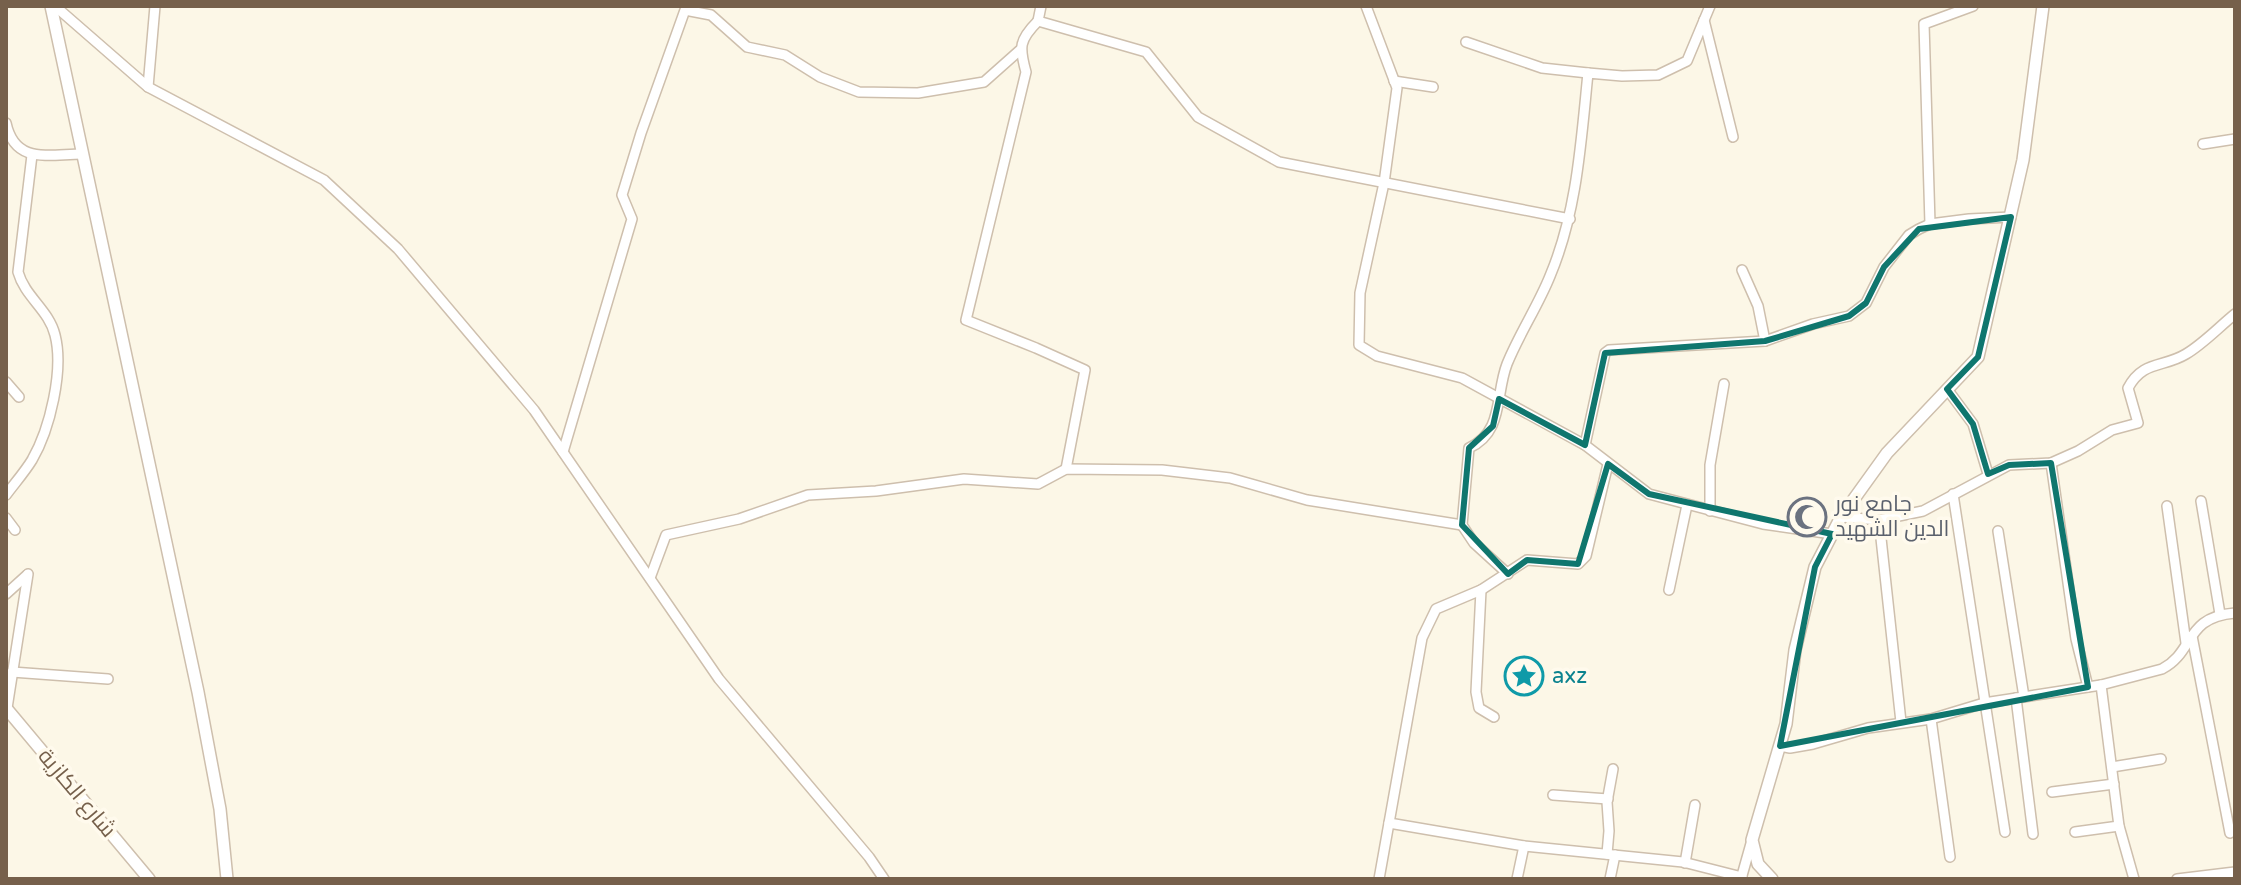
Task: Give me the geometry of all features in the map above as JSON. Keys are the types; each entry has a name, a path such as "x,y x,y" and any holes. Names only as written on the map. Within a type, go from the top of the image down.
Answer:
{"street":[{"path":"53,6 148,87 324,180 398,249 534,410 719,679 869,857 884,879"},
{"path":"53,6 198,692 220,809 227,879"},
{"path":"148,87 155,6"},
{"path":"563,452 632,219 622,195 685,10 711,15 747,47 785,55 820,77 859,92 918,93 984,82 1020,50 1025,34 1038,21 1041,6"},
{"path":"1366,6 1397,88 1384,183 1360,293 1359,345 1377,356 1462,378 1585,445 1649,494 1763,524 1832,534"},
{"path":"1466,42 1542,68 1622,76 1658,75 1687,61 1710,6"},
{"path":"1930,224 1924,24 1973,6"},
{"path":"1389,823 1524,846 1685,863 1742,878 1786,724 1798,636 1815,567 1841,517 1887,453 1978,357 2023,160 2043,6"},
{"path":"1704,20 1733,137"},
{"path":"1038,21 1146,52 1198,117 1279,162 1570,219"},
{"path":"1020,50 1026,72 966,320 1085,370 1066,469"},
{"path":"1508,574 1474,543 1462,525 1469,448 1483,441 1493,426 1506,366 1550,276 1570,219 1588,73"},
{"path":"1394,81 1433,87"},
{"path":"6,123 12,142 19,150 32,155 82,154"},
{"path":"2203,144 2235,139"},
{"path":"6,495 32,460 52,410 56,376 55,335 46,314 22,287 18,272 32,155"},
{"path":"1585,445 1605,353 1609,350 1765,341 1813,324 1849,316 1866,303 1884,267 1909,235 1930,224 2011,217"},
{"path":"1742,270 1758,306 1765,341"},
{"path":"1841,517 1879,520 1923,511 2009,465 2051,463 2112,430 2138,423 2128,388 2135,375 2151,366 2185,355 2235,314"},
{"path":"6,382 19,397"},
{"path":"1710,511 1710,465 1724,384"},
{"path":"1947,389 1973,424 1988,474"},
{"path":"2051,463 2076,639 2088,687"},
{"path":"1379,879 1422,638 1436,609 1481,590 1527,560 1578,564 1586,556 1608,464"},
{"path":"650,578 666,535 739,519 808,495 876,491 964,479 1038,484 1066,469 1162,470 1230,478 1307,500 1462,525"},
{"path":"1953,494 2005,832"},
{"path":"2201,501 2220,614"},
{"path":"1669,590 1687,505"},
{"path":"2167,506 2189,639 2230,833"},
{"path":"6,518 15,530"},
{"path":"1879,520 1901,722"},
{"path":"1998,531 2020,698 2033,834"},
{"path":"6,594 28,574 6,708"},
{"path":"1481,590 1483,602 1478,630 1476,692 1479,708 1494,717"},
{"path":"1780,746 1790,748 1813,744 1854,731 1931,719 1984,703 2101,685 2162,669 2170,665 2203,622 2220,614 2235,613"},
{"path":"12,672 108,679"},
{"path":"2101,685 2119,826 2134,879"},
{"name":"شارع الكازية","path":"6,708 149,879"},
{"path":"1931,719 1950,857"},
{"path":"2112,767 2161,759"},
{"path":"1610,879 1608,799 1613,769"},
{"path":"2052,792 2114,784"},
{"path":"1553,795 1608,799"},
{"path":"1685,863 1695,805"},
{"path":"2075,832 2119,826"},
{"path":"1752,840 1758,864 1772,879"},
{"path":"1517,879 1524,846"},
{"path":"2177,879 2235,872"}],"highlighted area":[{"path":"2011,217 1978,357 1947,389 1973,424 1988,474 2009,465 2051,463 2088,687 1780,746 1815,567 1832,534 1649,494 1608,464 1578,564 1527,560 1508,574 1462,525 1469,448 1493,426 1499,399 1585,445 1605,353 1765,341 1849,316 1866,303 1884,267 1919,229"}],"place":[{"name":"جامع نور الدين الشهيد","path":"1807,517"},
{"name":"axz","path":"1524,676"}]}
